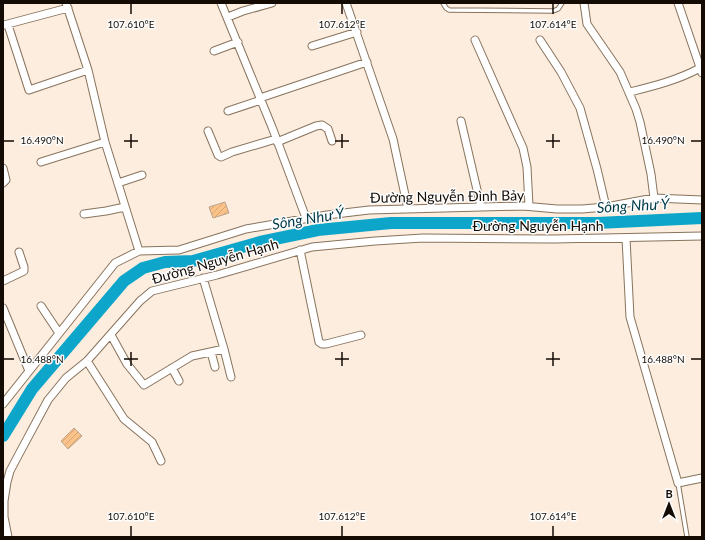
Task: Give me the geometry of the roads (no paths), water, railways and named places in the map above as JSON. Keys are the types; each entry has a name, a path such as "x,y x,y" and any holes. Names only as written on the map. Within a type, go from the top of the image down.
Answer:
{"street":[{"path":"221,3 277,140 306,218"},
{"path":"228,17 272,3"},
{"path":"346,3 393,139 408,209"},
{"path":"584,3 588,24 620,72 630,92 640,122 651,174 654,198"},
{"path":"630,92 675,80 701,71 678,3"},
{"path":"88,70 29,90 5,25 67,6 88,70 105,142 139,251"},
{"path":"312,46 357,32"},
{"path":"475,40 523,148 527,167 529,206"},
{"path":"540,40 561,72 580,108 606,207"},
{"path":"214,51 238,42"},
{"path":"228,111 367,62"},
{"path":"461,121 481,207"},
{"path":"208,131 218,155 221,157 232,152 277,140 322,125 328,129 332,141"},
{"path":"42,162 105,142"},
{"path":"3,168 6,177 6,180 3,182"},
{"path":"118,183 142,175"},
{"name":"Đường Nguyễn Đình Bảy","path":"3,404 115,263 139,251 179,250 246,229 306,218 370,210 529,206 557,209 606,207 654,198 702,200"},
{"path":"84,214 106,212 125,207"},
{"name":"Đường Nguyễn Hạnh","path":"8,537 4,517 4,501 10,471 48,400 66,378 87,361 140,301 152,291 312,247 375,240 423,238 626,238 702,236"},
{"path":"626,238 630,317 678,483 702,478"},
{"path":"300,250 319,342 326,344 362,335"},
{"path":"3,281 24,271 24,266 19,252"},
{"path":"203,278 231,377"},
{"path":"42,306 59,333"},
{"path":"3,308 29,371"},
{"path":"111,335 128,364 144,385 192,356 224,349"},
{"path":"210,352 215,367"},
{"path":"87,361 124,419 152,442 161,461"},
{"path":"172,368 179,381"}],"lane":[{"path":"443,3 449,10 498,11 553,11 560,8 562,3"},
{"path":"678,483 687,537"}],"waterway":[{"name":"Sông Như Ý","path":"3,436 32,389 124,281 143,268 165,262 193,261 260,242 318,230 391,223 597,223 702,218"}]}
